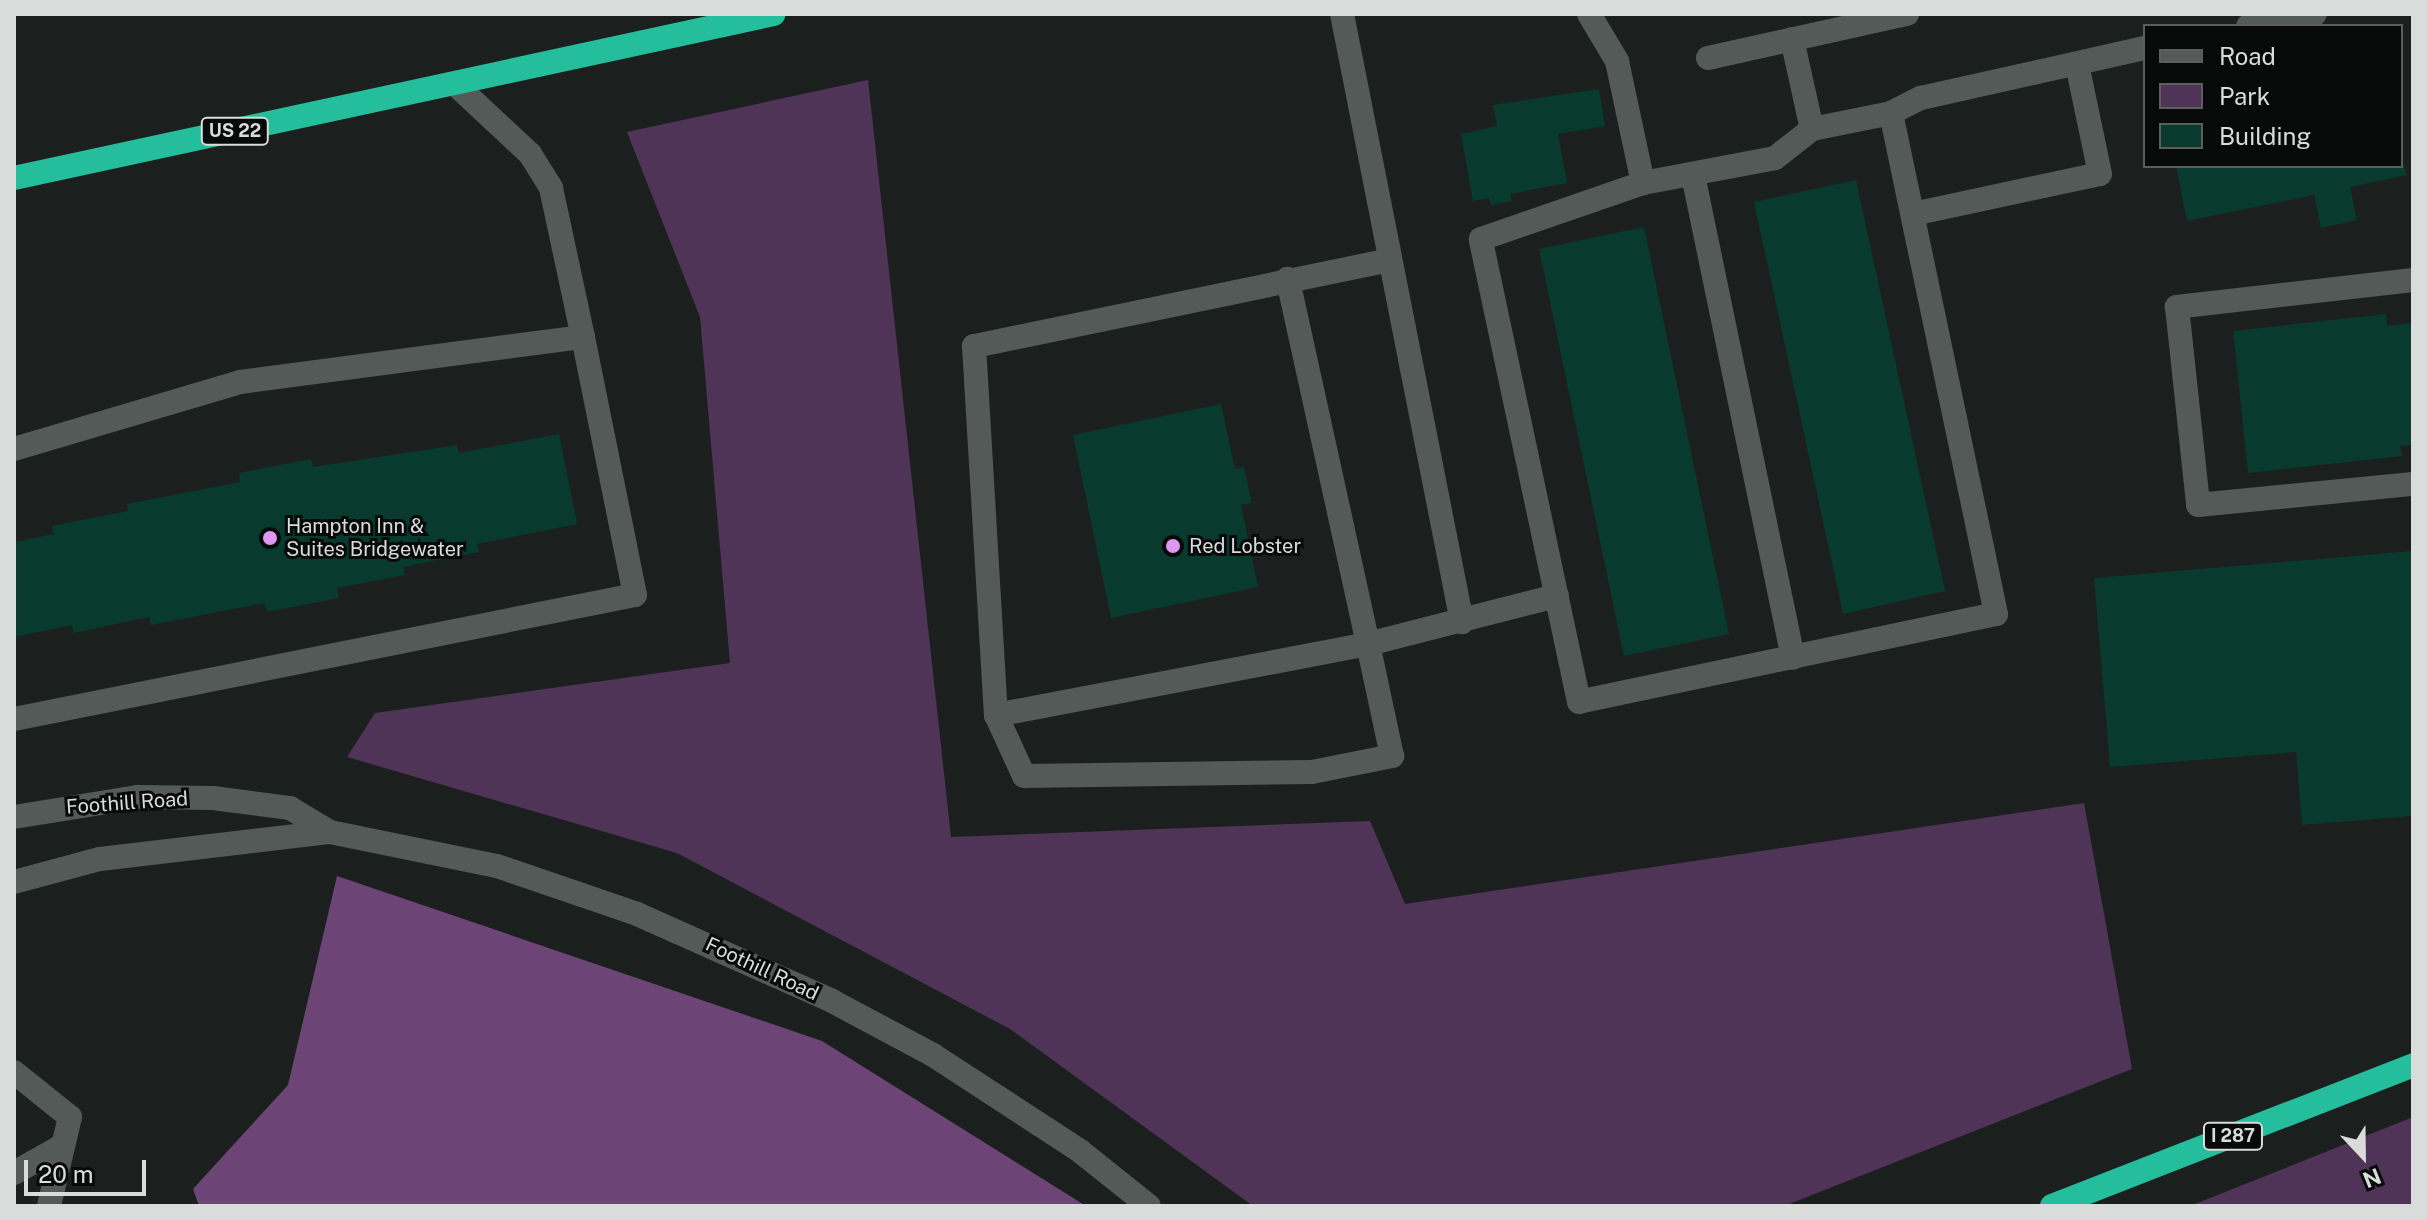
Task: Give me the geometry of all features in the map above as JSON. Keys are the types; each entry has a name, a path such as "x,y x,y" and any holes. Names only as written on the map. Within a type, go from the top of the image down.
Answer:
{"highway":[{"name":"US 22","path":"14,178 774,14"},
{"name":"I 287","path":"2052,1206 2413,1065"}],"street":[{"path":"1342,14 1462,622"},
{"path":"1589,14 1617,61 1643,183"},
{"path":"1708,58 1907,14"},
{"path":"2257,24 2315,14"},
{"path":"1792,39 1812,129"},
{"path":"1891,113 1996,614 1579,702 1481,239 1643,183 1775,158 1812,129 1891,113 1921,98 2143,48"},
{"path":"1913,214 2100,174 2077,64"},
{"path":"14,719 635,595 551,188 530,154 455,84"},
{"path":"1693,175 1793,658"},
{"path":"1288,279 1392,756 1312,772 1024,776 996,715 974,346 1288,279 1390,260"},
{"path":"2413,280 2177,307 2198,505 2413,484"},
{"path":"14,449 240,382 583,337"},
{"path":"996,715 1368,644 1557,596"},
{"name":"Foothill Road","path":"14,817 138,797 213,798 290,808 330,832"},
{"name":"Foothill Road","path":"14,882 100,859 330,832 497,866 733,954 933,1055 1080,1151 1149,1206"},
{"path":"14,1072 70,1117 60,1147 49,1206"},
{"path":"14,1173 60,1147"}],"green space":[{"path":"868,80 951,837 1370,821 1405,904 2084,803 2132,1069 1784,1206 1253,1206 1010,1029 677,853 347,757 375,713 730,663 700,317 627,132"},
{"path":"2413,1117 2413,1206 2190,1206"}],"shaded area":[{"path":"337,876 822,1041 1086,1206 199,1206 193,1189 288,1085"}],"building":[{"path":"1599,89 1605,126 1558,134 1567,183 1510,194 1512,201 1491,205 1489,198 1473,201 1461,134 1497,126 1493,105"},
{"path":"2403,162 2407,175 2350,187 2357,220 2321,228 2314,195 2187,221 2176,168 2403,168"},
{"path":"1856,180 1945,591 1843,614 1754,202"},
{"path":"1644,227 1729,634 1624,656 1539,249"},
{"path":"2386,314 2387,326 2413,323 2413,445 2400,446 2402,456 2248,473 2233,331"},
{"name":"Red Lobster","path":"1221,404 1235,469 1244,467 1252,503 1241,505 1258,587 1111,618 1073,435"},
{"name":"Hampton Inn & Suites Bridgewater","path":"559,434 577,524 477,544 479,552 403,567 405,575 337,588 339,598 267,612 264,603 151,625 149,617 73,633 72,625 14,637 14,542 54,534 52,526 128,511 127,504 240,482 239,473 311,459 313,467 457,445 459,453"},
{"path":"2413,551 2413,816 2302,825 2296,752 2110,767 2094,578"}],"place":[{"name":"Hampton Inn & Suites Bridgewater","path":"270,538"},
{"name":"Red Lobster","path":"1173,546"}]}
